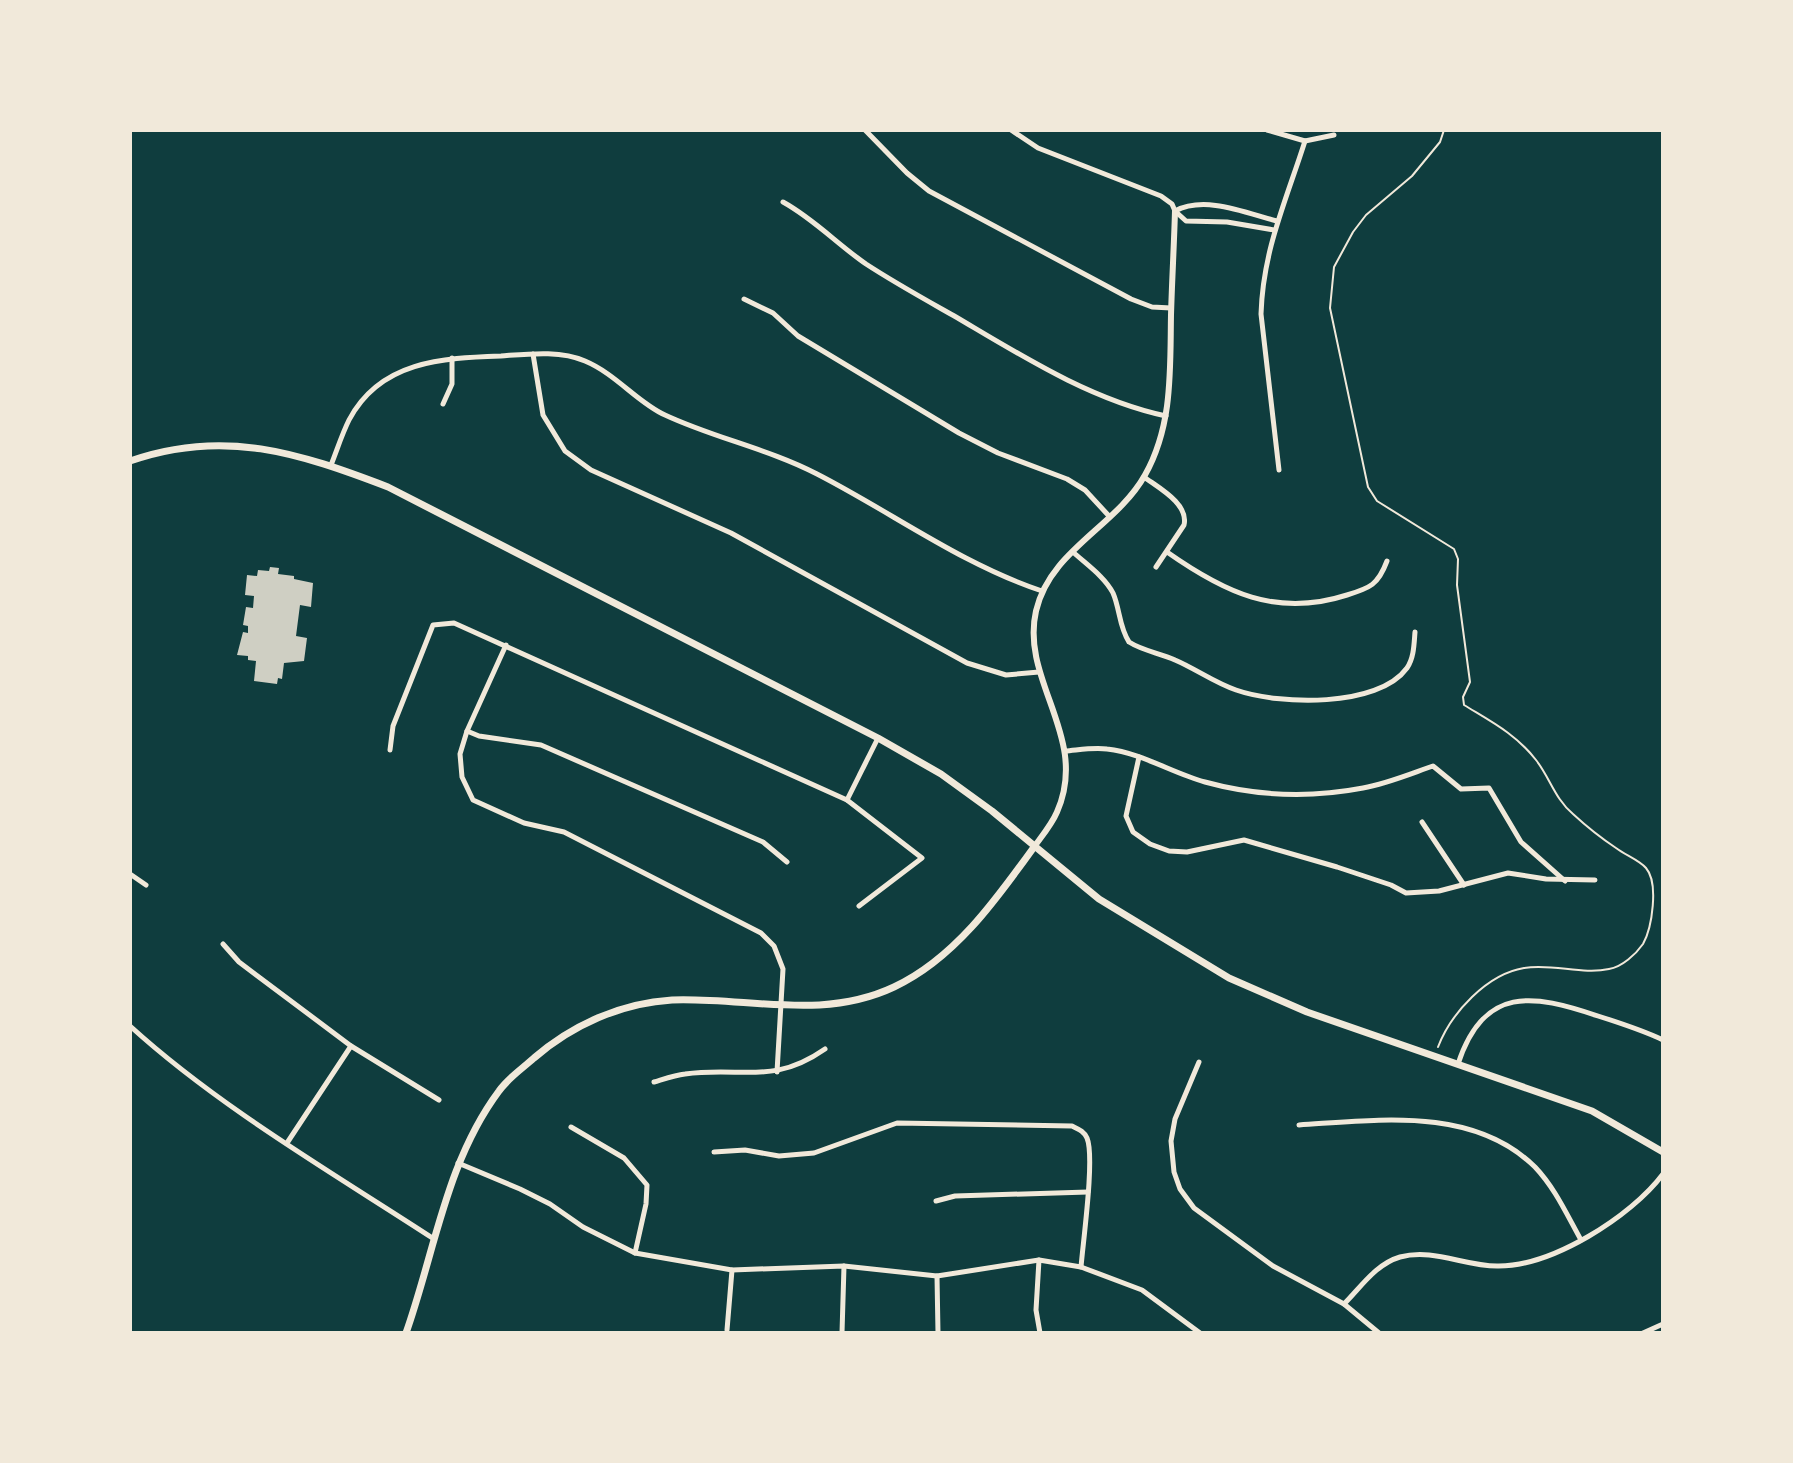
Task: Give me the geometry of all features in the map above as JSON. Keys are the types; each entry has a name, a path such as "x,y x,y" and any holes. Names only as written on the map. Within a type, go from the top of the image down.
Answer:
{"main road":[{"path":"130,461 164,450 204,445 251,446 331,465 388,487 878,738 941,774 992,811 1099,899 1229,978 1307,1012 1592,1111 1663,1152"},
{"path":"406,1333 458,1163 477,1123 501,1087 548,1045 574,1028 637,1005 672,1000 782,1007 839,1004 895,987 936,962 998,899 1034,847"}],"street":[{"path":"865,130 907,173 952,205 1131,299 1152,307 1171,308"},
{"path":"1011,130 1038,148 1161,196 1186,221 1227,222 1274,230"},
{"path":"1267,130 1305,141 1334,135"},
{"path":"1279,470 1261,314 1264,266 1305,141"},
{"path":"783,202 807,215 831,239 868,265 1037,365 1134,409 1167,416"},
{"path":"1175,211 1187,205 1211,205 1277,221"},
{"path":"1034,847 1057,813 1065,780 1065,751 1055,708 1039,672 1033,632 1042,591 1054,570 1144,477 1157,450 1167,416 1175,211"},
{"path":"744,299 773,313 798,336 959,433 998,453 1067,479 1085,490 1109,516"},
{"path":"533,354 543,415 565,451 591,470 731,533 967,663 1006,675 1039,672"},
{"path":"331,465 349,420 372,389 389,376 408,367 452,358 556,355 583,360 607,373 661,414 816,473 975,563 1042,591"},
{"path":"443,404 452,384 452,358"},
{"path":"1144,477 1166,493 1186,517 1184,525 1156,567"},
{"path":"1073,552 1108,585 1129,642 1242,692 1287,700 1309,699 1354,695 1386,685 1395,681 1410,662 1415,632"},
{"path":"1167,552 1209,581 1232,591 1260,601 1301,604 1322,602 1366,589 1381,578 1387,561"},
{"path":"390,750 393,726 433,625 454,623 847,800 922,858 859,906"},
{"path":"506,645 467,731 460,754 462,777 473,800 524,823 564,832 761,933 774,946 783,969 777,1072"},
{"path":"467,731 479,736 541,745 763,842 787,862"},
{"path":"847,800 878,738"},
{"path":"1065,751 1105,748 1139,757 1205,782 1284,794 1319,795 1366,788 1433,766 1461,789 1489,788 1521,842 1565,881"},
{"path":"1139,757 1126,816 1128,825 1150,844 1169,851 1187,852 1244,840 1337,867 1406,893 1464,885 1508,873 1565,881 1595,880"},
{"path":"1422,822 1464,885"},
{"path":"130,874 146,885"},
{"path":"223,944 239,962 351,1046 439,1100"},
{"path":"1458,1064 1471,1035 1491,1013 1509,1003 1534,998 1560,1003 1663,1040"},
{"path":"130,1026 167,1060 434,1239"},
{"path":"287,1143 351,1046"},
{"path":"654,1082 685,1074 777,1072 805,1063 825,1049"},
{"path":"1199,1062 1175,1119 1171,1141 1174,1172 1180,1189 1194,1208 1273,1266 1344,1304 1379,1333"},
{"path":"1299,1125 1414,1120 1465,1128 1492,1137 1534,1166 1552,1187 1581,1240"},
{"path":"714,1152 745,1150 779,1156 814,1153 897,1123 1072,1126 1082,1131 1088,1140 1088,1192 1081,1267"},
{"path":"571,1127 624,1158 647,1185 635,1253"},
{"path":"458,1163 550,1204 583,1227 635,1253 732,1270 844,1266 937,1276 1039,1260 1081,1267 1142,1290 1200,1333"},
{"path":"1344,1304 1382,1264 1399,1257 1427,1255 1494,1266 1523,1265 1581,1240 1634,1207 1663,1174"},
{"path":"936,1201 955,1196 1088,1192"},
{"path":"1039,1260 1036,1310 1040,1333"},
{"path":"842,1333 844,1266"},
{"path":"727,1330 732,1270"},
{"path":"937,1276 938,1333"},
{"path":"1643,1333 1663,1324"}],"path":[{"path":"1435,1056 1442,1037 1470,1000 1495,979 1525,967 1604,970 1624,962 1644,942 1654,894 1653,880 1646,867 1616,848 1559,801 1536,760 1503,727 1464,705 1463,697 1470,682 1457,585 1458,559 1454,549 1377,501 1368,487 1330,308 1334,267 1366,215 1412,176 1440,142 1444,130"}],"building":[{"path":"270,567 279,568 278,574 313,583 311,607 300,605 296,636 307,638 304,661 284,663 282,679 278,678 277,684 254,681 256,661 237,655 243,632 248,633 248,626 243,625 246,607 253,608 254,596 245,595 247,575 257,576 258,570 269,571"}]}
